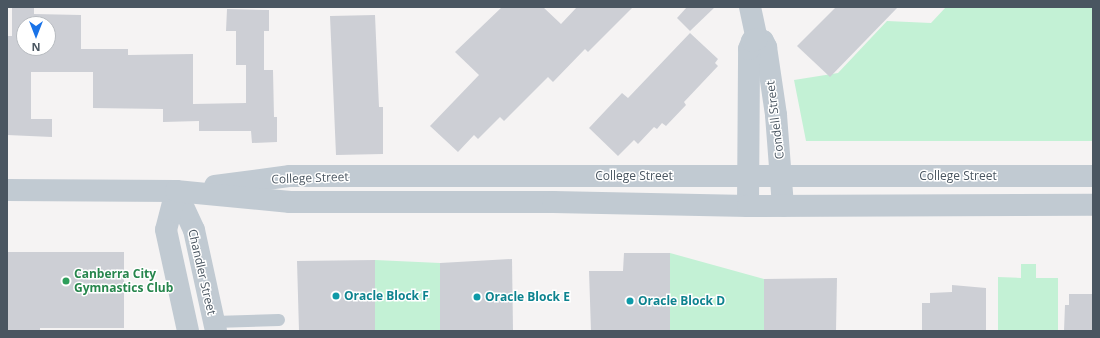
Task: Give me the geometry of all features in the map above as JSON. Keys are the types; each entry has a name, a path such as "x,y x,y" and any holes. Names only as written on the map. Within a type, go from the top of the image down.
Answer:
{"street":[{"name":"Condell Street","path":"750,7 757,39"},
{"name":"Condell Street","path":"748,206 749,49 752,41 757,39 763,41 766,47 776,115 782,176 783,206"},
{"name":"College Street","path":"176,191 290,176 1093,176"},
{"name":"College Street","path":"7,190 176,191 290,202 545,202 748,206 1093,205"},
{"name":"Chandler Street","path":"176,191 194,230 215,326"},
{"path":"176,191 166,230 188,331"}],"lane":[{"path":"215,326 279,320"}],"green space":[{"path":"946,7 1093,7 1093,141 806,141 794,80 838,73 887,21 931,23"},
{"path":"670,253 764,279 764,331 670,331"},
{"path":"375,260 440,263 440,331 375,331"},
{"path":"1021,264 1036,264 1036,278 1058,278 1058,331 998,331 998,277 1021,278"}],"building":[{"path":"12,7 34,7 34,14 81,15 81,49 128,49 128,55 193,54 193,104 246,103 246,65 236,65 236,31 226,31 227,9 269,10 269,31 264,31 264,70 273,70 274,117 277,117 277,142 252,143 251,131 199,131 199,121 163,122 163,109 93,108 93,72 31,72 31,119 52,119 52,137 7,135 7,36 12,36"},
{"path":"502,7 543,7 561,24 577,7 633,7 588,52 585,49 553,82 548,77 504,121 500,117 478,139 474,135 458,152 430,126 479,75 455,52"},
{"path":"687,7 715,7 690,31 677,18"},
{"path":"836,7 898,7 830,77 797,46"},
{"path":"375,15 379,107 383,107 383,154 336,155 330,16"},
{"path":"690,33 718,59 715,63 718,66 684,102 686,105 666,126 662,123 657,129 654,127 638,144 634,140 618,156 589,128 622,93 628,98"},
{"name":"Canberra City Gymnastics Club","path":"7,252 124,252 124,328 40,328 40,331 7,331"},
{"name":"Oracle Block D","path":"624,253 670,253 670,331 591,331 589,271 623,271"},
{"name":"Oracle Block E","path":"512,259 513,331 440,331 440,263"},
{"name":"Oracle Block F","path":"375,260 375,331 299,331 297,261"},
{"path":"837,278 836,331 764,331 764,279"},
{"path":"952,285 986,288 986,331 922,331 922,303 930,303 930,293 952,292"},
{"path":"1069,294 1093,294 1093,331 1064,331 1065,305 1069,305"}],"place":[{"name":"Canberra City Gymnastics Club","path":"66,281"},
{"name":"Oracle Block F","path":"336,296"},
{"name":"Oracle Block E","path":"477,297"},
{"name":"Oracle Block D","path":"630,301"}]}
